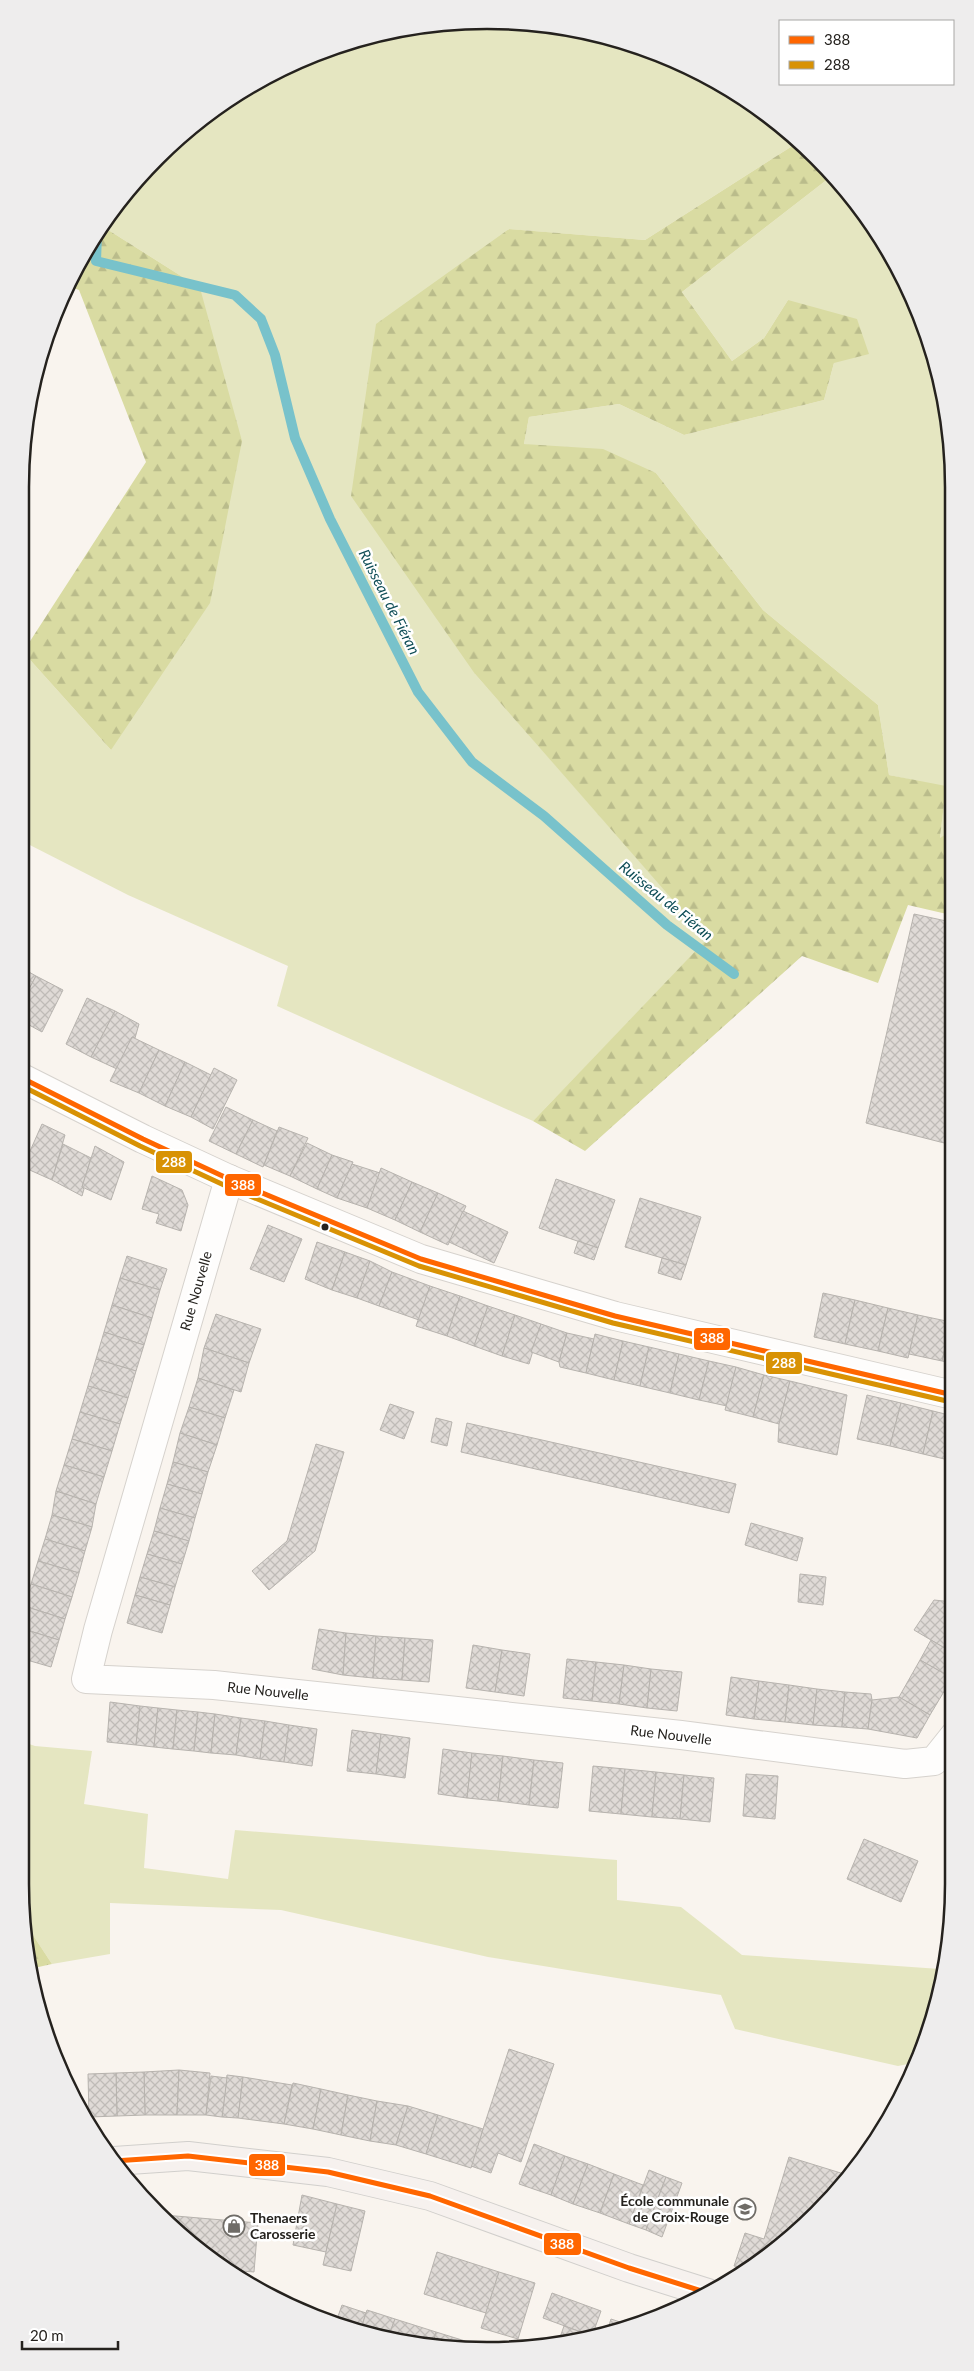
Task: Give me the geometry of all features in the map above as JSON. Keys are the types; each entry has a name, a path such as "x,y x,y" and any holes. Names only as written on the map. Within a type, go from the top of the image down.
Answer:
{"main road":[{"path":"121,2161 188,2156 328,2172 430,2196 629,2268 699,2290"}],"street":[{"path":"29,1082 143,1139 229,1179 422,1259 615,1316 945,1393"},
{"name":"Rue Nouvelle","path":"229,1179 98,1630 86,1678 214,1685 681,1735 905,1764 934,1761 945,1747"}],"green space":[{"path":"487,29 547,33 606,44 662,64 716,90 766,123 793,146 645,240 508,229 475,674 708,939 533,1121 277,1006 288,966 128,895 29,845 29,659 111,750 200,288 108,230 142,185 185,142 208,123 232,106 284,76 340,53 368,44 427,33"},
{"path":"793,146 827,180 682,292 732,361 764,338 788,300 857,319 869,354 834,363 824,400 684,435 619,404 529,417 524,444 603,449 656,473 763,610 878,705 889,775 945,786 940,838 945,835 945,914 908,905 878,983 802,956 585,1151 533,1121 707,939 475,674 351,496 376,324 509,229 645,240"},
{"path":"827,180 868,232 898,284 921,340 930,368 941,427 944,457 945,787 889,775 878,705 763,610 656,473 524,444 529,417 619,404 684,435 824,400 834,363 788,300 764,338 732,361 682,292"},
{"path":"108,230 200,288 242,441 210,603 111,750 29,659 29,643 146,462 79,290 74,288 76,284"},
{"path":"945,787 945,835 940,839"},
{"path":"29,1744 92,1751 84,1804 148,1814 144,1868 228,1879 235,1830 617,1860 617,1900 681,1907 742,1955 937,1969 930,2003 910,2059 908,2064 898,2066 735,2029 721,1995 488,1957 281,1910 110,1903 110,1954 52,1964 32,1934 29,1884"},
{"path":"32,1934 52,1964 37,1967"}],"building":[{"path":"914,914 945,921 945,1143 866,1123"},
{"path":"29,972 36,976 29,989"},
{"path":"36,976 63,990 42,1032 29,1025 29,989"},
{"path":"87,998 115,1011 91,1057 66,1044"},
{"path":"115,1011 139,1024 135,1038 132,1037 117,1069 91,1057"},
{"path":"132,1037 159,1050 139,1093 110,1081"},
{"path":"159,1050 185,1062 165,1106 139,1093"},
{"path":"185,1062 211,1075 191,1117 165,1106"},
{"path":"214,1068 237,1080 213,1129 191,1117"},
{"path":"226,1107 253,1120 236,1154 209,1141"},
{"path":"253,1120 277,1131 263,1167 236,1154"},
{"path":"42,1124 65,1135 52,1180 29,1170 29,1153"},
{"path":"279,1127 308,1138 290,1176 264,1165"},
{"path":"307,1143 332,1155 317,1189 290,1176"},
{"path":"63,1144 91,1158 82,1187 84,1189 82,1196 52,1180"},
{"path":"95,1146 124,1162 111,1200 82,1187"},
{"path":"332,1155 353,1162 337,1198 317,1189"},
{"path":"352,1164 380,1173 367,1208 337,1198"},
{"path":"381,1168 412,1182 395,1220 367,1208"},
{"path":"152,1176 182,1190 188,1205 181,1231 156,1223 159,1214 142,1209"},
{"path":"556,1179 615,1200 598,1248 539,1228"},
{"path":"412,1182 438,1193 420,1232 395,1220"},
{"path":"438,1193 466,1206 448,1245 420,1232"},
{"path":"640,1198 701,1217 686,1265 625,1247"},
{"path":"463,1211 508,1232 494,1263 449,1242"},
{"path":"268,1225 302,1239 284,1282 250,1269"},
{"path":"578,1241 598,1248 594,1260 574,1253"},
{"path":"317,1242 345,1252 332,1290 305,1279"},
{"path":"345,1252 370,1261 357,1298 332,1290"},
{"path":"127,1256 167,1269 160,1290 120,1278"},
{"path":"662,1258 686,1265 681,1280 658,1273"},
{"path":"370,1261 392,1272 379,1306 357,1298"},
{"path":"392,1272 430,1286 419,1320 379,1306"},
{"path":"120,1278 160,1290 152,1318 112,1305"},
{"path":"430,1286 460,1296 447,1336 416,1326"},
{"path":"823,1293 855,1300 845,1344 814,1337"},
{"path":"460,1296 488,1306 474,1346 447,1336"},
{"path":"855,1300 888,1308 878,1351 845,1344"},
{"path":"112,1305 152,1318 144,1345 104,1332"},
{"path":"488,1306 515,1315 502,1356 474,1346"},
{"path":"888,1308 918,1315 908,1358 878,1351"},
{"path":"216,1314 261,1329 249,1363 204,1348"},
{"path":"515,1315 541,1324 529,1364 502,1356"},
{"path":"918,1315 945,1321 945,1348 942,1361 909,1354"},
{"path":"541,1324 567,1333 559,1362 531,1352"},
{"path":"104,1332 144,1345 136,1371 96,1359"},
{"path":"567,1333 594,1339 586,1373 560,1367 559,1362"},
{"path":"595,1334 623,1341 614,1380 586,1373"},
{"path":"623,1341 649,1347 640,1386 614,1380"},
{"path":"649,1347 679,1354 670,1393 640,1386"},
{"path":"204,1348 249,1363 241,1392 198,1378"},
{"path":"945,1348 945,1362 942,1361"},
{"path":"679,1354 709,1361 699,1400 670,1393"},
{"path":"96,1359 136,1371 128,1398 88,1386"},
{"path":"709,1361 736,1367 727,1406 699,1400"},
{"path":"736,1367 764,1375 753,1417 725,1410"},
{"path":"764,1375 790,1381 779,1424 753,1417"},
{"path":"198,1378 234,1390 225,1418 189,1407"},
{"path":"790,1381 847,1395 837,1455 778,1442 779,1424"},
{"path":"88,1386 128,1398 120,1424 80,1412"},
{"path":"867,1395 901,1403 890,1446 857,1439"},
{"path":"901,1403 933,1411 923,1454 890,1446"},
{"path":"390,1404 414,1412 404,1439 380,1430"},
{"path":"189,1407 225,1418 217,1445 180,1433"},
{"path":"933,1411 945,1414 945,1459 923,1454"},
{"path":"80,1412 120,1424 112,1451 72,1439"},
{"path":"436,1418 452,1422 447,1446 431,1442"},
{"path":"467,1423 736,1484 729,1513 461,1452"},
{"path":"180,1433 217,1445 208,1472 173,1462"},
{"path":"72,1439 112,1451 104,1477 64,1465"},
{"path":"316,1444 344,1452 315,1551 269,1590 252,1571 287,1541"},
{"path":"173,1462 208,1472 202,1494 167,1484"},
{"path":"64,1465 104,1477 96,1504 56,1491"},
{"path":"167,1484 202,1494 195,1518 160,1508"},
{"path":"56,1491 96,1504 92,1527 52,1515"},
{"path":"160,1508 195,1518 189,1541 154,1531"},
{"path":"52,1515 92,1527 85,1551 45,1539"},
{"path":"751,1523 803,1538 797,1561 745,1545"},
{"path":"154,1531 189,1541 182,1564 147,1554"},
{"path":"45,1539 85,1551 79,1573 38,1561"},
{"path":"147,1554 182,1564 175,1587 140,1577"},
{"path":"38,1561 79,1573 72,1597 31,1584"},
{"path":"800,1574 826,1577 823,1605 798,1602"},
{"path":"140,1577 175,1587 170,1605 135,1595"},
{"path":"31,1584 72,1597 65,1619 29,1608"},
{"path":"135,1595 170,1605 162,1633 127,1623"},
{"path":"934,1600 945,1601 945,1648 914,1630"},
{"path":"29,1608 65,1619 59,1640 29,1631"},
{"path":"319,1629 346,1633 343,1675 312,1669"},
{"path":"29,1631 59,1640 51,1667 29,1661"},
{"path":"346,1633 376,1636 373,1678 343,1675"},
{"path":"376,1636 405,1638 402,1680 373,1678"},
{"path":"405,1638 433,1640 429,1682 402,1680"},
{"path":"931,1640 945,1648 945,1674 920,1660"},
{"path":"473,1645 502,1650 495,1692 466,1688"},
{"path":"502,1650 530,1654 524,1696 495,1692"},
{"path":"567,1659 596,1662 592,1701 563,1698"},
{"path":"920,1660 945,1674 945,1690 930,1715 899,1697"},
{"path":"596,1662 624,1665 619,1704 592,1701"},
{"path":"624,1665 651,1669 647,1708 619,1704"},
{"path":"651,1669 682,1672 677,1711 647,1708"},
{"path":"731,1677 759,1681 754,1719 726,1715"},
{"path":"759,1681 789,1685 785,1722 754,1719"},
{"path":"789,1685 817,1689 813,1725 785,1722"},
{"path":"817,1689 845,1692 842,1727 813,1725"},
{"path":"845,1692 871,1694 872,1700 868,1729 842,1727"},
{"path":"899,1697 930,1715 917,1738 868,1729 872,1700"},
{"path":"110,1702 140,1706 136,1745 107,1742"},
{"path":"140,1706 158,1708 154,1747 136,1745"},
{"path":"158,1708 177,1710 173,1749 154,1747"},
{"path":"177,1710 198,1712 194,1751 173,1749"},
{"path":"198,1712 215,1714 211,1753 194,1751"},
{"path":"215,1714 241,1718 236,1755 211,1753"},
{"path":"241,1718 265,1721 260,1759 236,1755"},
{"path":"265,1721 289,1725 284,1762 260,1759"},
{"path":"289,1725 317,1729 312,1766 284,1762"},
{"path":"352,1730 381,1734 376,1774 347,1771"},
{"path":"381,1734 410,1738 405,1778 376,1774"},
{"path":"443,1749 472,1753 467,1798 438,1794"},
{"path":"472,1753 503,1756 498,1801 467,1798"},
{"path":"503,1756 534,1760 529,1805 498,1801"},
{"path":"534,1760 563,1763 558,1808 529,1805"},
{"path":"593,1766 625,1769 621,1814 589,1811"},
{"path":"625,1769 656,1772 652,1817 621,1814"},
{"path":"656,1772 684,1775 680,1819 652,1817"},
{"path":"746,1774 778,1776 775,1819 743,1816"},
{"path":"684,1775 714,1778 710,1822 680,1819"},
{"path":"864,1839 918,1861 901,1902 847,1879"},
{"path":"509,2049 554,2064 521,2162 498,2153 491,2173 471,2166"},
{"path":"179,2070 177,2115 145,2115 144,2072"},
{"path":"179,2070 210,2073 206,2115 177,2115"},
{"path":"144,2072 145,2115 117,2116 116,2073"},
{"path":"116,2073 117,2116 92,2117 89,2111 88,2074"},
{"path":"227,2075 243,2077 238,2118 222,2117"},
{"path":"211,2076 227,2078 222,2117 206,2115"},
{"path":"243,2077 292,2085 284,2124 238,2118"},
{"path":"293,2083 321,2089 313,2129 284,2124"},
{"path":"321,2089 348,2095 341,2135 313,2129"},
{"path":"348,2095 377,2101 370,2141 341,2135"},
{"path":"377,2101 408,2106 396,2145 370,2141"},
{"path":"408,2106 438,2115 426,2154 396,2145"},
{"path":"438,2115 483,2129 471,2168 426,2154"},
{"path":"534,2144 565,2156 551,2195 519,2184"},
{"path":"565,2156 588,2164 573,2204 551,2195"},
{"path":"789,2157 842,2173 789,2229 742,2265 738,2267 734,2266 745,2233 764,2239"},
{"path":"588,2164 614,2174 600,2213 573,2204"},
{"path":"649,2170 666,2177 646,2230 629,2224"},
{"path":"614,2174 643,2185 629,2224 600,2213"},
{"path":"666,2177 682,2183 662,2237 646,2230"},
{"path":"302,2195 337,2204 326,2252 293,2245"},
{"path":"337,2204 365,2211 351,2271 323,2265"},
{"path":"171,2216 258,2223 254,2272 242,2271 232,2265 208,2248"},
{"path":"437,2252 499,2272 486,2313 424,2294"},
{"path":"499,2272 535,2283 518,2339 481,2328"},
{"path":"552,2293 601,2311 594,2329 581,2332 543,2318"},
{"path":"342,2305 366,2313 362,2325 338,2317"},
{"path":"367,2310 395,2319 390,2331 362,2325"},
{"path":"395,2319 436,2332 434,2339 390,2331"},
{"path":"611,2319 621,2322 609,2326"},
{"path":"564,2326 581,2332 576,2333 561,2336"},
{"path":"436,2332 466,2341 457,2341 434,2339"}],"waterway":[{"name":"Ruisseau de Fiéran","path":"97,247 96,261 235,295 261,319 275,355 295,438 330,519 418,692 472,762 544,816 667,925 734,974"}],"transit line":[{"name":"388","path":"29,1082 143,1139 229,1179 421,1259 615,1316 945,1393"},
{"name":"288","path":"29,1090 140,1146 226,1186 419,1266 613,1323 945,1401"},
{"name":"388","path":"121,2161 188,2156 328,2172 430,2196 629,2268 699,2290"}],"place":[{"name":"École communale de Croix-Rouge","path":"745,2209"},
{"name":"Thenaers Carosserie","path":"234,2226"}]}
